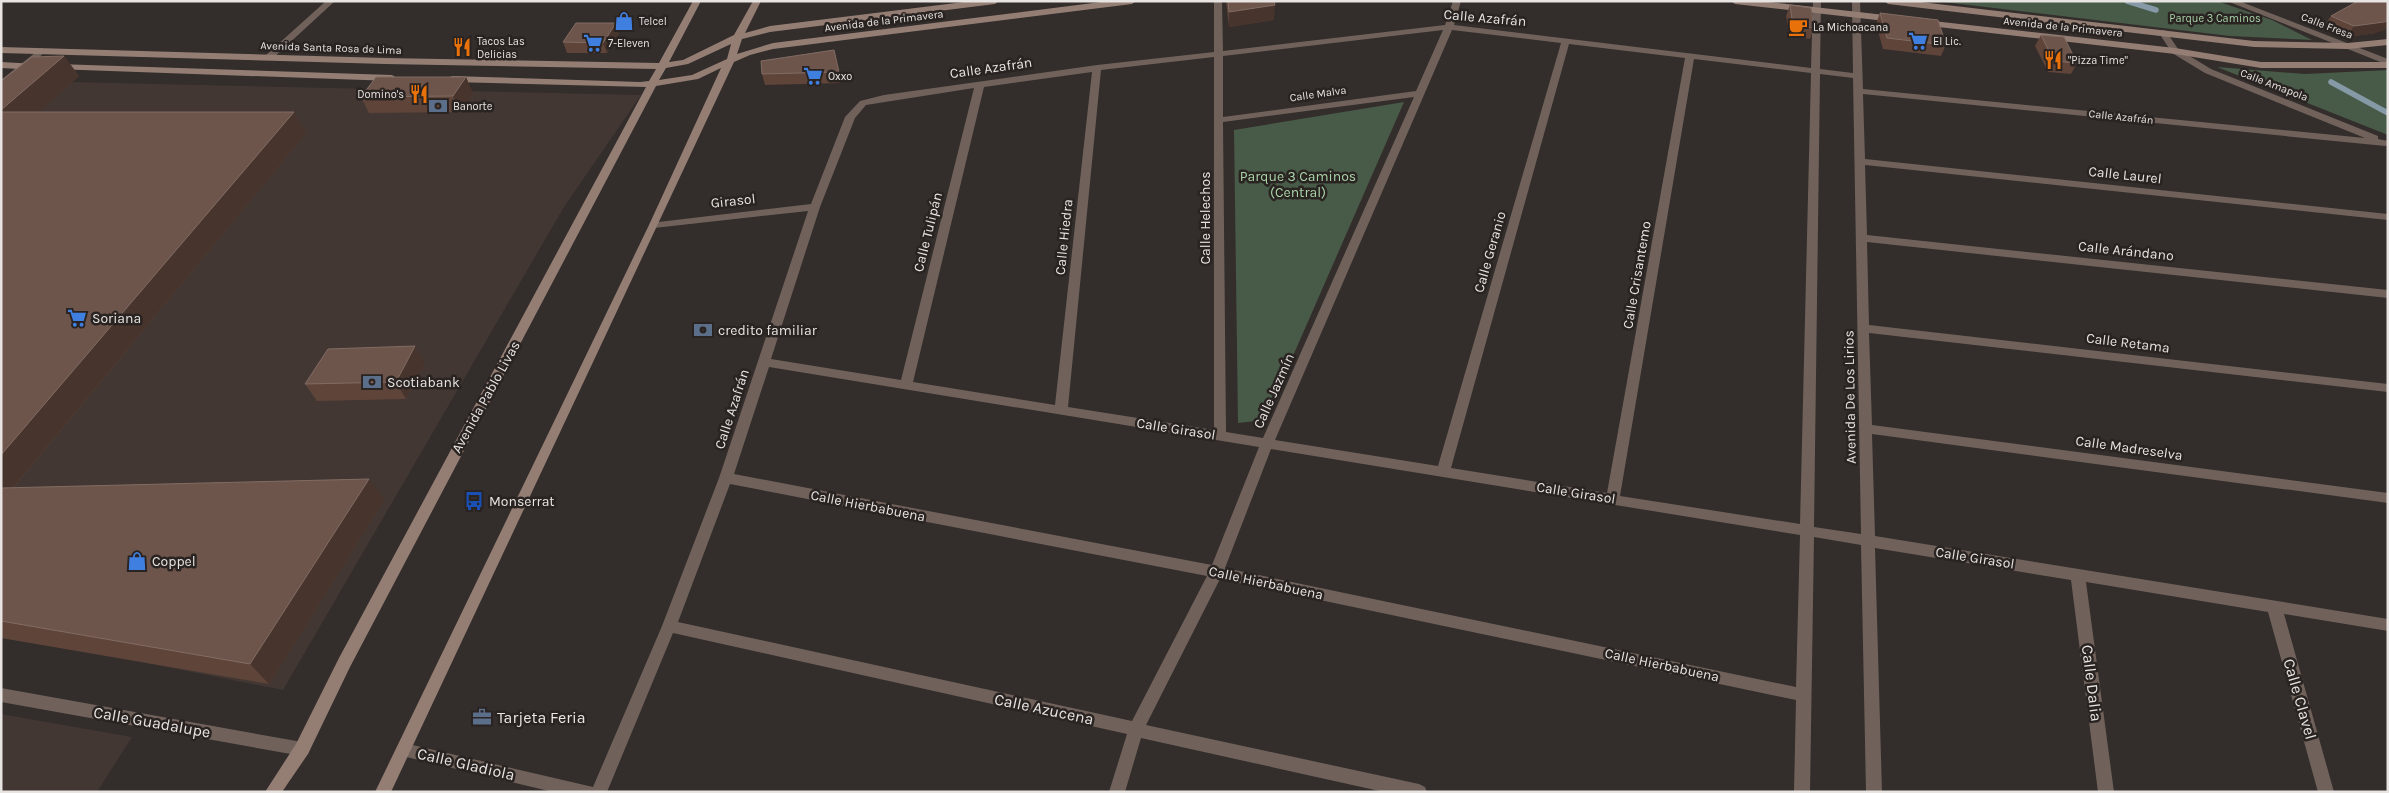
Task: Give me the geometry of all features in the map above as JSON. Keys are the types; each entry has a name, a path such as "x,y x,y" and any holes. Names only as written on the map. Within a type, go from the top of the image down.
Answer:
{"street":[{"path":"269,57 331,1"},
{"name":"Avenida Pablo Livas","path":"273,792 302,749 344,663 538,303 661,66 697,1"},
{"path":"383,792 654,225 723,73 731,60 738,37 757,1"},
{"name":"Avenida de la Primavera","path":"661,66 685,62 738,37 770,29 995,1"},
{"name":"Avenida de la Primavera","path":"652,84 695,77 758,49 773,46 1132,1"},
{"name":"Calle Jazmín","path":"1117,792 1136,729 1216,572 1267,443 1449,27 1457,1"},
{"name":"Avenida de la Primavera","path":"1736,1 1817,6 1856,15 2175,51 2261,65 2296,66 2388,63"},
{"name":"Avenida De Los Lirios","path":"1856,1 1874,792"},
{"name":"Avenida de la Primavera","path":"1888,1 2254,44 2348,46 2388,42"},
{"name":"Calle Fresa","path":"2230,1 2388,63"},
{"name":"Calle Helechos","path":"1219,2 1216,53 1220,120 1220,436"},
{"path":"1802,792 1817,6"},
{"name":"Calle Azafrán","path":"599,792 669,626 726,478 815,207 850,117 863,103 884,98 1097,68 1449,27 1858,76"},
{"name":"Calle Amapola","path":"2163,33 2175,51 2193,64 2226,80 2322,116 2386,144"},
{"name":"Calle Geranio","path":"1443,472 1566,40"},
{"name":"Avenida Santa Rosa de Lima","path":"1,50 661,66"},
{"path":"1,85 41,51"},
{"name":"Calle Crisantemo","path":"1613,499 1690,56"},
{"path":"1,65 401,78"},
{"name":"Calle Hiedra","path":"1060,410 1097,68"},
{"path":"440,79 652,84"},
{"name":"Calle Tulipán","path":"906,385 979,86"},
{"name":"Calle Azafrán","path":"1858,91 2386,144"},
{"name":"Calle Malva","path":"1220,120 1420,93"},
{"name":"Calle Laurel","path":"1859,161 2388,217"},
{"name":"Girasol","path":"654,225 815,207"},
{"name":"Calle Arándano","path":"1861,238 2388,294"},
{"name":"Calle Retama","path":"1864,328 2388,388"},
{"name":"Calle Girasol","path":"764,362 2388,625"},
{"name":"Calle Madreselva","path":"1866,429 2388,498"},
{"name":"Calle Hierbabuena","path":"726,478 1216,572 1804,695"},
{"name":"Calle Dalia","path":"2078,575 2106,792"},
{"name":"Calle Clavel","path":"2274,606 2326,792"},
{"name":"Calle Azucena","path":"669,626 1419,792"},
{"name":"Calle Guadalupe","path":"1,695 302,749"},
{"name":"Calle Gladiola","path":"404,750 587,792"}],"shaded area":[{"path":"27,81 641,95 564,207 283,690 1,634 1,122"},
{"path":"1,714 132,737 97,792 1,792"}],"green space":[{"name":"Parque 3 Caminos","path":"1935,1 2217,1 2272,20 2312,40 2230,36"},
{"path":"2217,67 2305,74 2388,70 2388,135"},
{"name":"Parque 3 Caminos (Central)","path":"1404,102 1265,420 1238,423 1234,130"}],"building":[{"path":"1228,1 1274,1 1275,5 1229,12"},
{"path":"2358,1 2388,1 2388,21 2354,26 2331,16"},
{"path":"1790,5 1811,8 1814,28 1793,26"},
{"path":"1880,13 1938,20 1946,45 1887,38"},
{"path":"576,23 616,23 603,43 563,42"},
{"path":"2041,35 2064,37 2077,63 2054,61"},
{"path":"834,50 839,72 762,74 761,61"},
{"path":"64,56 1,110 1,81 32,57"},
{"path":"376,77 466,77 453,96 361,97"},
{"name":"Soriana","path":"1,112 294,112 1,455"},
{"path":"415,346 396,382 305,384 328,349"},
{"path":"369,479 250,664 1,621 1,488"}],"waterway":[{"path":"2127,1 2156,10"},
{"path":"2331,82 2388,113"}],"place":[{"name":"Telcel","path":"624,21"},
{"name":"La Michoacana","path":"1798,27"},
{"name":"El Lic.","path":"1918,41"},
{"name":"7-Eleven","path":"593,43"},
{"name":"Tacos Las Delicias","path":"462,47"},
{"name":"\"Pizza Time\"","path":"2053,60"},
{"name":"Oxxo","path":"813,76"},
{"name":"Domino's","path":"419,94"},
{"name":"Banorte","path":"438,106"},
{"name":"Soriana","path":"77,318"},
{"name":"credito familiar","path":"703,330"},
{"name":"Scotiabank","path":"372,382"},
{"name":"Monserrat","path":"474,501"},
{"name":"Coppel","path":"137,561"},
{"name":"Tarjeta Feria","path":"482,717"}]}
